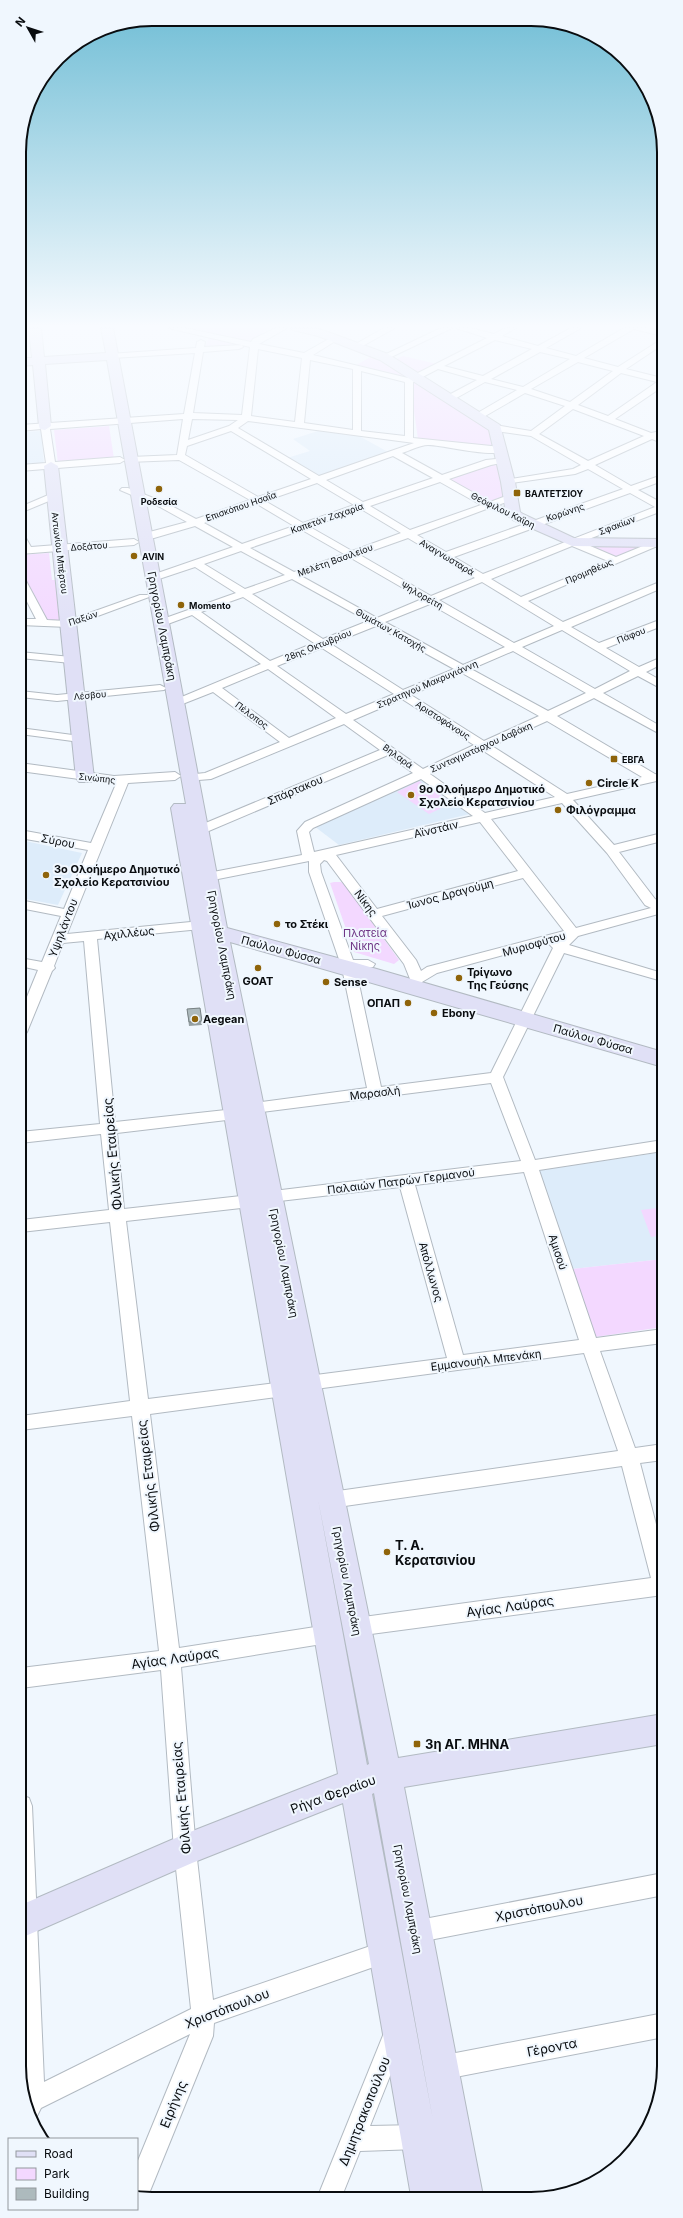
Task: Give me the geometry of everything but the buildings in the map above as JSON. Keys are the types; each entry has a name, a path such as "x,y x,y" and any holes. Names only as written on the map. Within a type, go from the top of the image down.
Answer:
{"main road":[{"name":"Γρηγορίου Λαμπράκη","path":"120,432 140,539 144,596 160,688 182,777 215,934 244,1111 261,1198 308,1383 386,1775 414,1932 464,2192"},
{"path":"496,432 508,482 509,498 513,514"},
{"name":"Αντωνίου Μπέρτου","path":"51,466 53,496 61,548 71,660 77,697 85,778"},
{"name":"Θεόφιλου Καϊρη","path":"513,514 531,524 572,542"},
{"name":"Γρηγορίου Λαμπράκη","path":"140,539 153,578 176,703 182,777 200,830 208,877 215,934 244,1111"},
{"path":"572,542 586,544 657,543"},
{"name":"Παύλου Φύσσα","path":"215,934 353,962 414,983 526,1015 657,1058"},
{"name":"Παύλου Φύσσα","path":"215,934 353,962"},
{"name":"Παύλου Φύσσα","path":"526,1015 657,1047"},
{"name":"Γρηγορίου Λαμπράκη","path":"261,1198 284,1389 428,2192"},
{"name":"Ρήγα Φεραίου","path":"26,1920 185,1850 355,1784 386,1775 657,1730"}],"street":[{"name":"Αντωνίου Μπέρτου","path":"46,432 51,466"},
{"path":"26,468 181,457 185,432"},
{"path":"182,445 222,432"},
{"name":"Αναγνωσταρά","path":"238,432 657,683"},
{"path":"346,432 409,439 502,455"},
{"path":"409,432 409,439"},
{"path":"517,432 532,434 657,505"},
{"path":"532,434 535,432"},
{"path":"641,432 657,438"},
{"path":"508,482 575,471 657,433"},
{"name":"Επισκόπου Ησαΐα","path":"140,539 194,523 426,442"},
{"name":"Θεόφιλου Καϊρη","path":"394,453 489,505 513,514"},
{"name":"Καπετάν Ζαχαρία","path":"153,578 441,479 489,462 502,455"},
{"name":"Ψηλορείτη","path":"181,457 657,729"},
{"name":"Κορώνης","path":"446,556 531,524 657,480"},
{"name":"Θυμάτων Κατοχής","path":"132,492 241,547 657,776"},
{"path":"26,507 53,496"},
{"name":"Μελέτη Βασιλείου","path":"161,623 509,498"},
{"name":"Σφακίων","path":"572,542 657,510"},
{"name":"Δοξάτου","path":"26,551 140,539"},
{"name":"Θεόφιλου Καϊρη","path":"572,542 615,560"},
{"name":"28ης Οκτωβρίου","path":"176,703 572,542"},
{"name":"Προμηθέως","path":"520,601 615,560 657,544"},
{"name":"Αριστοφάνους","path":"196,562 565,798 610,850 650,902 657,906"},
{"name":"Στρατηγού Μακρυγιάννη","path":"182,777 206,776 346,719 562,625 657,586"},
{"path":"26,591 44,624"},
{"name":"Παξών","path":"26,622 68,624 144,596"},
{"name":"Βηλαρά","path":"193,611 484,818 573,933"},
{"name":"Πάφου","path":"599,647 657,624"},
{"path":"26,656 71,660"},
{"name":"Συνταγματάρχου Δαβάκη","path":"315,856 304,836 304,828 595,694 657,662"},
{"name":"Λέσβου","path":"26,695 57,698 160,688"},
{"name":"Πέλοπος","path":"215,688 288,743"},
{"path":"26,732 80,739"},
{"name":"Σπάρτακου","path":"200,830 389,750"},
{"name":"Σινώπης","path":"26,768 85,778 123,780 182,777"},
{"name":"Αϊνστάιν","path":"208,877 315,856 657,777"},
{"name":"Υψηλάντου","path":"26,1011 48,968 123,780"},
{"name":"Σύρου","path":"26,835 95,848"},
{"path":"610,850 657,838"},
{"path":"315,856 315,872 353,962 375,1093"},
{"name":"Νίκης","path":"315,856 332,858 411,963 414,983"},
{"name":"Ίωνος Δραγούμη","path":"374,914 526,873"},
{"path":"26,905 69,914"},
{"name":"Μυριοφύτου","path":"573,933 657,910"},
{"path":"496,1077 526,1015 555,943 573,933"},
{"name":"Αχιλλέως","path":"58,940 90,937 215,934"},
{"name":"Φιλικής Εταιρείας","path":"90,937 110,1127 117,1216 170,1659 185,1850 203,2015"},
{"path":"555,943 657,975"},
{"name":"Μυριοφύτου","path":"414,983 432,970 555,943"},
{"path":"26,963 48,968"},
{"name":"Μαρασλή","path":"26,1137 244,1111 496,1077"},
{"name":"Αμισού","path":"496,1077 530,1166 590,1347 629,1458 657,1563"},
{"name":"Παλαιών Πατρών Γερμανού","path":"26,1225 117,1216 530,1166 657,1146"},
{"name":"Απόλλωνος","path":"406,1181 457,1364"},
{"name":"Εμμανουήλ Μπενάκη","path":"308,1383 590,1347 657,1337"},
{"path":"26,1422 140,1409 284,1389"},
{"path":"331,1500 657,1453"},
{"name":"Αγίας Λαύρας","path":"356,1627 657,1586"},
{"name":"Αγίας Λαύρας","path":"26,1677 170,1659 328,1634"},
{"name":"Χριστόπουλου","path":"414,1932 657,1885"},
{"name":"Χριστόπουλου","path":"32,2104 203,2015 385,1952"},
{"path":"26,1982 30,2097"},
{"name":"Ειρήνης","path":"138,2190 201,2036 203,2015"},
{"name":"Δημητρακοπούλου","path":"332,2192 398,2026"},
{"name":"Γέροντα","path":"440,2068 657,2027"},
{"path":"353,2139 418,2137"}],"shaded area":[{"path":"26,432 41,432 44,463 26,464"},
{"path":"316,432 359,436 390,453 317,477 287,458 310,451 293,439"},
{"name":"9ο Ολοήμερο Δημοτικό Σχολείο Κερατσινίου","path":"417,777 470,814 339,845 314,826"},
{"name":"3ο Ολοήμερο Δημοτικό Σχολείο Κερατσινίου","path":"26,841 82,853 58,905 26,899"},
{"path":"657,1153 657,1260 572,1269 536,1171"}],"green space":[{"path":"54,432 110,432 114,459 58,463"},
{"path":"417,432 490,432 495,448 418,439"},
{"path":"491,463 497,466 504,496 490,501 446,478"},
{"path":"595,545 638,546 629,553 615,558 593,549"},
{"path":"49,553 52,580 57,580 61,621 46,622 26,583 26,555"},
{"path":"419,781 452,803 429,814 397,792"},
{"name":"Πλατεία Νίκης","path":"341,882 345,885 399,960 394,964 354,952 330,883"},
{"path":"657,1208 657,1236 651,1237 641,1210"},
{"path":"657,1260 657,1328 595,1337 572,1269"}],"place":[{"name":"Ροδεσία","path":"159,489"},
{"name":"ΒΑΛΤΕΤΣΙΟΥ","path":"517,493"},
{"name":"AVIN","path":"134,556"},
{"name":"Momento","path":"181,605"},
{"name":"ΕΒΓΑ","path":"614,759"},
{"name":"Circle K","path":"589,783"},
{"name":"9ο Ολοήμερο Δημοτικό Σχολείο Κερατσινίου","path":"411,795"},
{"name":"Φιλόγραμμα","path":"558,810"},
{"name":"3ο Ολοήμερο Δημοτικό Σχολείο Κερατσινίου","path":"46,875"},
{"name":"το Στέκι","path":"277,924"},
{"name":"GOAT","path":"258,968"},
{"name":"Τρίγωνο Της Γεύσης","path":"459,978"},
{"name":"Sense","path":"326,982"},
{"name":"ΟΠΑΠ","path":"408,1003"},
{"name":"Ebony","path":"434,1013"},
{"name":"Aegean","path":"195,1019"},
{"name":"Τ. Α. Κερατσινίου","path":"387,1552"},
{"name":"3η ΑΓ. ΜΗΝΑ","path":"417,1744"}]}
